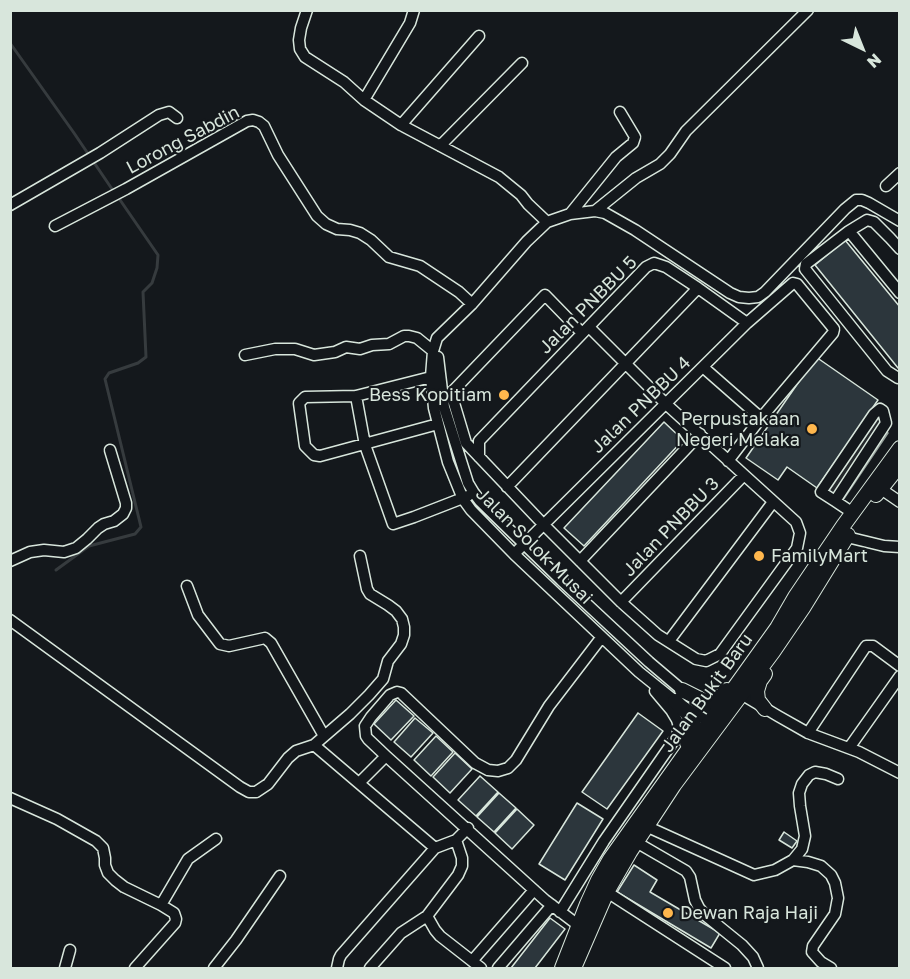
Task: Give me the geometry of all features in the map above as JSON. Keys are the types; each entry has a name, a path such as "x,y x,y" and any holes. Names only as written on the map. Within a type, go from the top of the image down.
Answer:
{"main road":[{"name":"Jalan Bukit Baru","path":"561,969 607,892 632,837 648,827 737,692 795,597 900,448"},
{"name":"Jalan Bukit Baru","path":"737,692 791,626 847,537 881,489 897,472"},
{"path":"765,709 758,700 760,681 807,611 816,587"},
{"path":"678,696 710,701 720,697 795,597"},
{"path":"632,837 654,789 693,733 692,720 678,696"},
{"name":"Jalan Bukit Baru","path":"577,964 598,880 632,837 689,748 717,720"}],"street":[{"path":"307,10 298,40 305,57 344,82 364,100 401,125 499,177 521,195 547,222"},
{"path":"364,100 410,23 414,10"},
{"path":"595,211 636,178 660,164 686,131 808,10"},
{"path":"401,125 479,36"},
{"path":"440,146 522,63"},
{"path":"10,205 100,153 159,115 169,112 177,118"},
{"path":"570,214 616,157 633,143 634,137 620,112"},
{"name":"Lorong Sabdin","path":"55,226 252,120 264,126 278,155 317,216 338,229 350,230 371,240 389,257 420,266 459,292 472,304"},
{"path":"886,186 900,173"},
{"path":"595,211 605,213 626,225 730,293 749,298 758,297 765,292 856,200 869,203 900,221"},
{"name":"Jalan Solok Musai","path":"595,211 570,214 547,222 527,241 472,304 437,338 433,351 431,377 434,408 448,462 462,499 476,516 639,672 717,720"},
{"path":"900,249 874,222 867,220 806,264 805,269 887,371 900,377"},
{"path":"849,231 900,293"},
{"name":"Jalan PNBBU 5","path":"478,457 479,441 646,267 654,263 666,267 699,288 747,323"},
{"name":"Jalan PNBBU 4","path":"514,554 747,323 793,283 797,284 834,329 833,333 761,418"},
{"path":"507,487 699,288"},
{"path":"544,295 586,330 626,364 666,404 796,522 800,533 797,548 720,654 706,661 696,659 669,642 621,602 466,443 451,393 544,295"},
{"path":"245,355 275,349 295,350 314,355 335,352 344,347 360,349 372,345 389,344 404,336 417,338 433,351"},
{"name":"Jalan Solok Musai","path":"437,338 444,407 468,483 474,493 632,646 678,696"},
{"path":"704,368 761,418 728,461"},
{"path":"431,377 356,396 305,397 299,403 305,446 309,452 320,456 438,424"},
{"path":"356,396 365,445 393,524 414,518 474,493"},
{"path":"835,501 886,423 883,411 880,409 874,414 821,492 853,513"},
{"path":"580,561 700,434"},
{"path":"10,561 30,552 45,550 64,552 76,548 98,528 123,514 126,503 110,450"},
{"name":"Jalan PNBBU 3","path":"621,602 744,475"},
{"path":"881,489 900,502"},
{"path":"669,642 773,502"},
{"path":"847,537 900,548"},
{"path":"10,620 240,788 256,792 268,784 296,751 314,744 350,714 378,685 386,672 388,660 401,644 404,635 402,619 388,604 375,598 367,589 360,556"},
{"path":"187,586 198,615 220,644 229,646 265,638 271,643 324,736"},
{"path":"585,927 534,890 386,756 368,739 365,726 390,695 397,692 405,696 475,763 488,770 498,771 508,768 516,760 549,706 601,638"},
{"path":"808,733 866,646 873,646 900,666"},
{"path":"498,969 556,908 677,736 679,727 671,710 639,672"},
{"path":"849,748 900,676"},
{"path":"737,692 808,733 859,752 900,773"},
{"path":"314,744 435,849"},
{"path":"359,783 386,756"},
{"path":"648,827 754,875 775,870 793,860 802,849 805,836 799,793 802,784 809,775 815,772 838,778"},
{"path":"10,798 57,819 96,841 103,848 105,865 108,873 115,880 174,913 175,923 135,969"},
{"path":"337,969 341,955 435,849 456,840 468,828"},
{"path":"632,837 686,871 699,908 742,945 753,957 758,969"},
{"path":"161,904 188,859 216,839"},
{"path":"370,969 401,933 427,916 458,875 462,866 462,858 456,840"},
{"path":"793,860 821,866 831,875 835,883 838,898 835,914 813,946 812,952 831,969"},
{"path":"214,969 280,876"},
{"path":"472,961 534,890"},
{"path":"607,892 725,969"},
{"path":"427,916 440,936 481,969"},
{"path":"65,969 70,950"}],"shaded area":[{"path":"875,409 888,433 843,500 822,486"}],"building":[{"path":"845,240 900,307 900,367 898,368 815,265"},
{"name":"Perpustakaan Negeri Melaka","path":"816,357 878,400 817,488 787,467 778,480 746,458"},
{"path":"664,422 683,440 584,546 564,528"},
{"path":"396,700 414,716 391,740 374,724"},
{"path":"638,713 663,731 607,809 582,792"},
{"path":"415,718 433,733 411,757 394,742"},
{"path":"436,736 453,752 431,776 414,760"},
{"path":"455,753 472,769 450,793 433,777"},
{"path":"480,776 498,792 476,816 458,800"},
{"path":"499,793 516,808 494,832 477,817"},
{"path":"577,803 603,819 565,880 539,864"},
{"path":"517,809 534,825 512,849 495,833"},
{"path":"784,832 797,841 792,848 779,840"},
{"name":"Dewan Raja Haji","path":"634,865 657,880 650,892 720,933 711,948 617,892"},
{"path":"550,918 565,929 535,968 511,968"}],"waterway":[{"path":"10,43 114,192"},
{"path":"56,570 89,546 135,534 141,527 105,379 109,373 138,363 146,357 143,292 152,283 158,255 118,197"}],"place":[{"name":"Bess Kopitiam","path":"504,395"},
{"name":"Perpustakaan Negeri Melaka","path":"812,429"},
{"name":"FamilyMart","path":"759,556"},
{"name":"Dewan Raja Haji","path":"668,913"}]}
